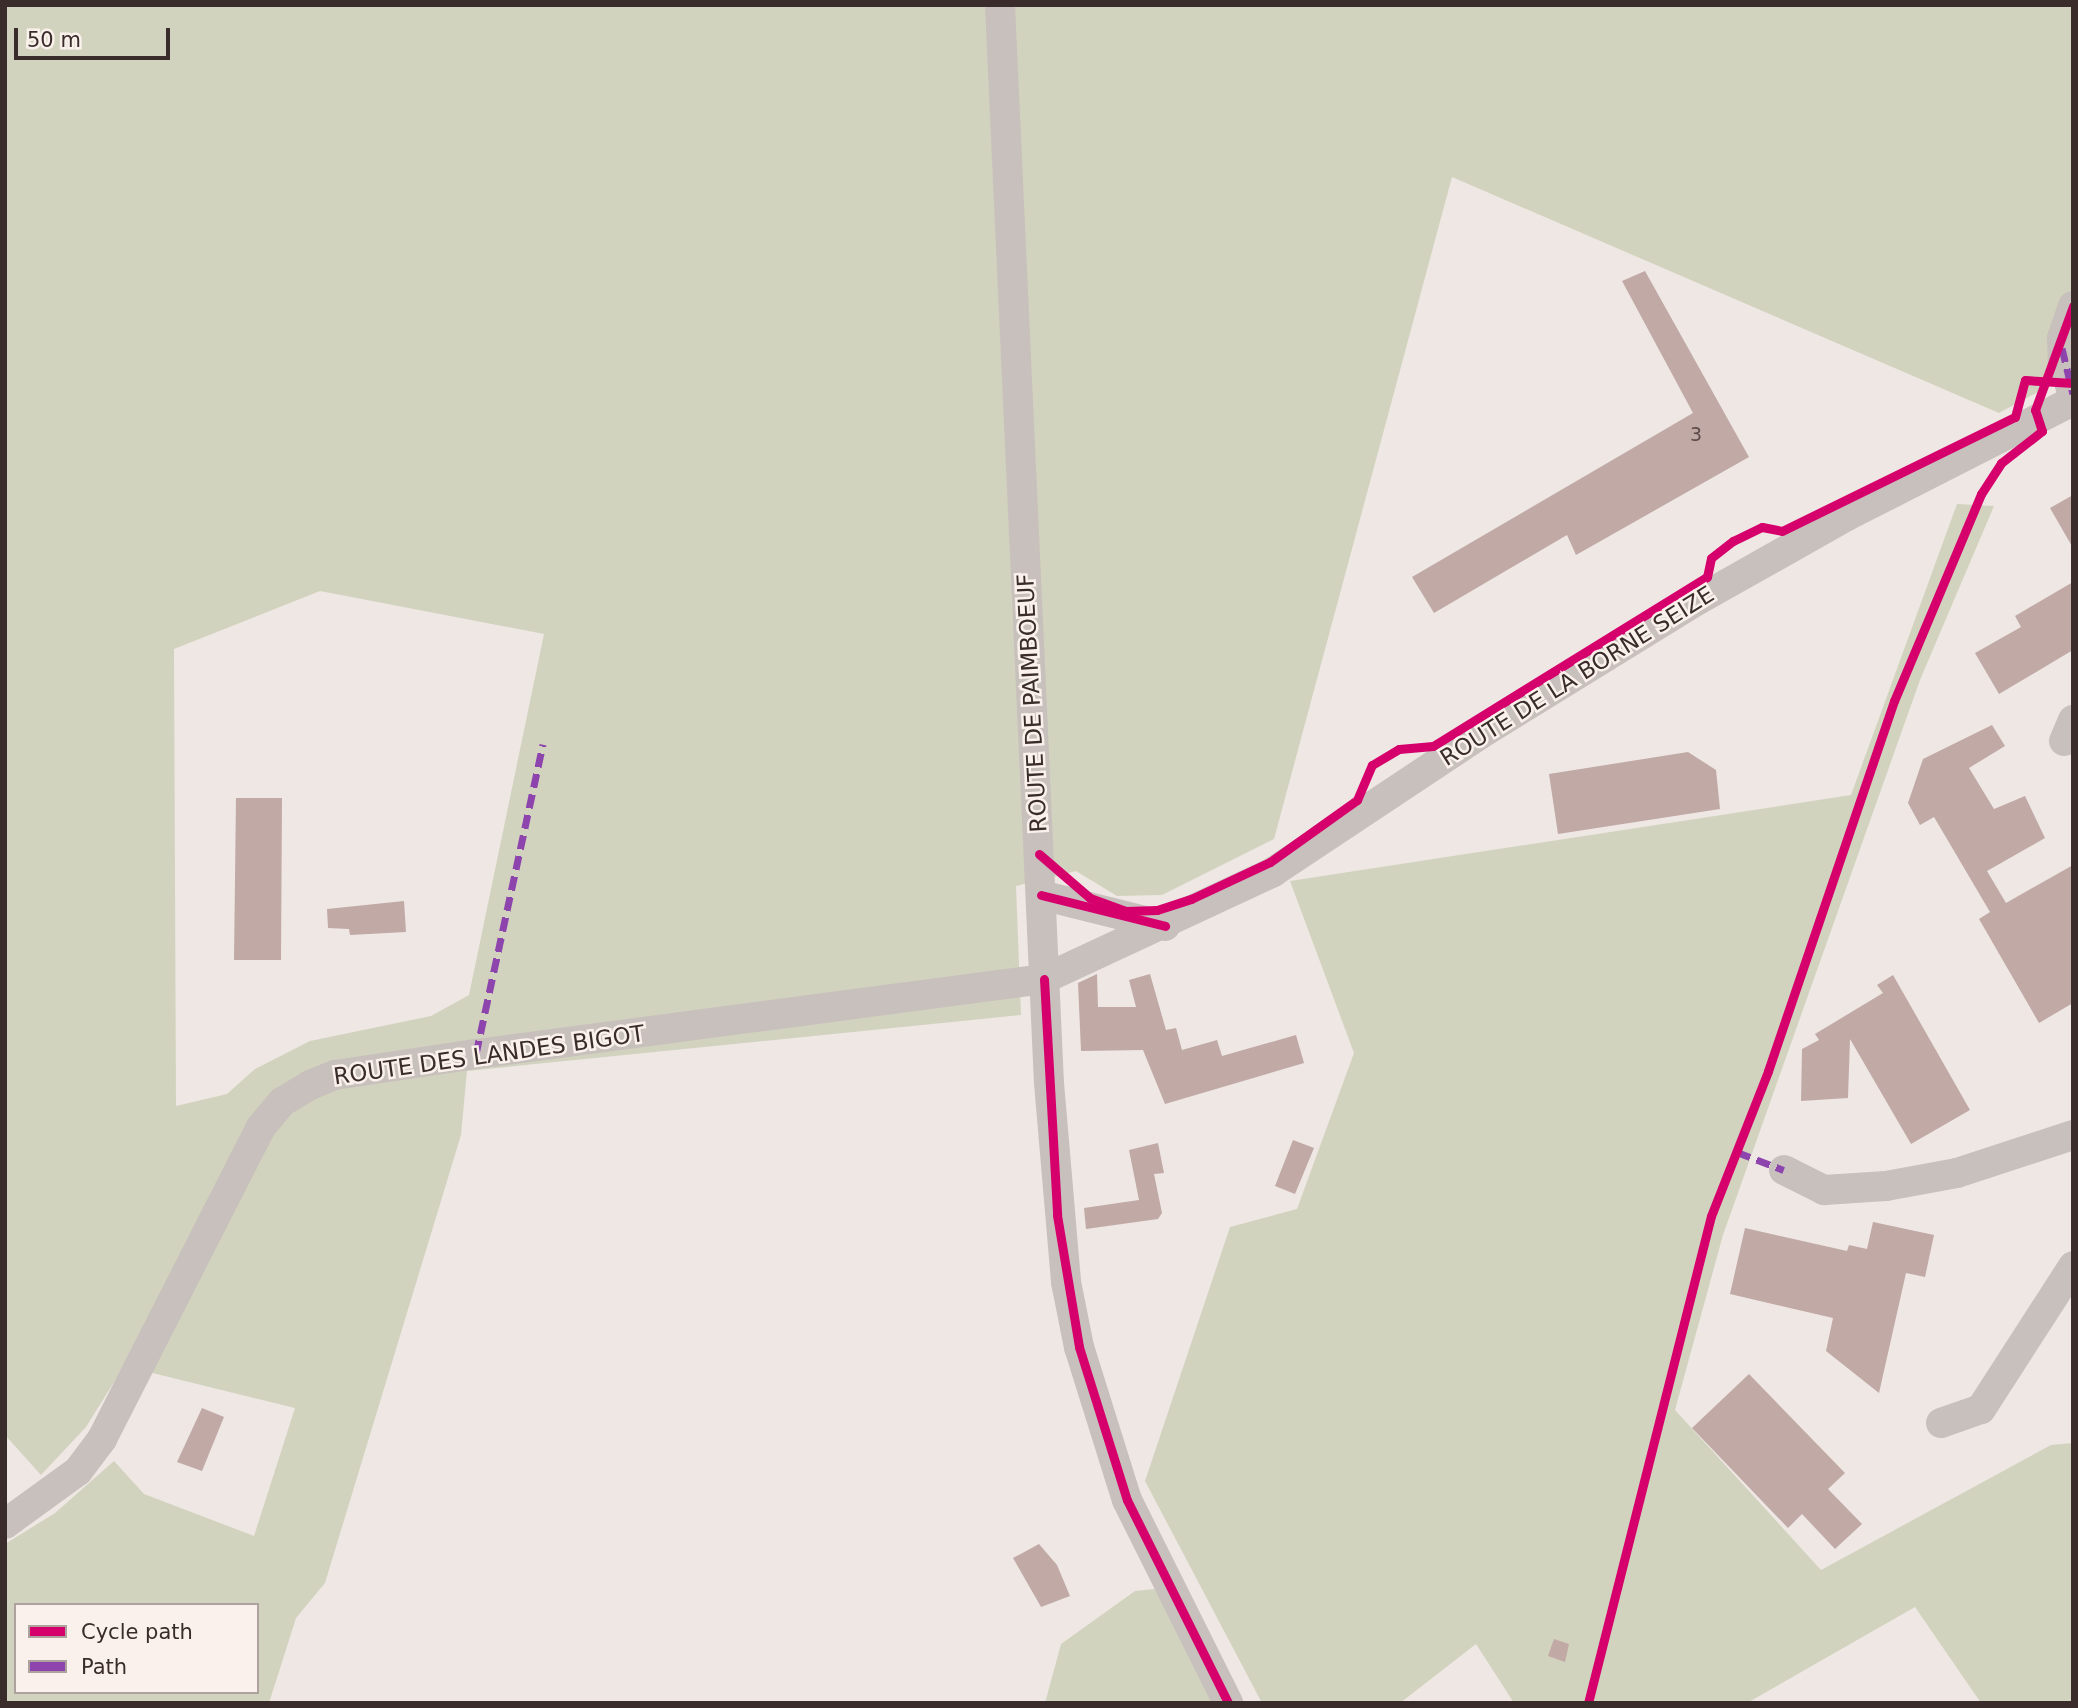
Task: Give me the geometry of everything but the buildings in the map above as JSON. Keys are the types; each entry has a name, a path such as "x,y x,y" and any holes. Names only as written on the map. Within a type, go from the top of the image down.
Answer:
{"street":[{"name":"ROUTE DE PAIMBOEUF","path":"1000,5 1044,979 1058,1215 1079,1347 1127,1500 1228,1703"},
{"path":"2073,306 2062,338 2063,363 2073,394"},
{"name":"ROUTE DE LA BORNE SEIZE","path":"1044,979 1165,926 1273,872 1479,735 1698,600 1847,516 2073,401"},
{"path":"1041,895 1165,926"},
{"name":"ROUTE DES LANDES BIGOT","path":"5,1524 78,1471 102,1438 261,1127 282,1102 310,1085 335,1075 477,1054 1044,979"},
{"path":"1784,1170 1824,1190 1886,1186 1957,1173 2073,1135"},
{"path":"1941,1423 1982,1409 2073,1266"}],"green space":[{"path":"5,5 2073,5 2073,373 1999,413 1452,177 1274,839 1162,895 1117,896 1076,871 1016,886 1021,1015 467,1071 461,1135 325,1583 296,1618 269,1703 5,1703 5,1544 55,1513 114,1461 144,1494 254,1536 295,1408 124,1366 86,1427 41,1475 5,1435","holes":["320,591 544,634 469,995 431,1016 310,1041 255,1069 227,1094 176,1106 174,649"]},
{"path":"1957,504 1994,506 1920,680 1723,1235 1675,1410 1821,1570 2051,1445 2073,1443 2073,1703 1981,1703 1915,1607 1747,1703 1514,1703 1476,1644 1400,1703 1262,1703 1145,1481 1230,1227 1297,1209 1354,1053 1290,881 1851,795"},
{"path":"1155,1589 1218,1703 1045,1703 1061,1644 1135,1591"}],"marked path":[{"path":"2062,348 2073,394"},
{"path":"476,1054 543,744"},
{"path":"1737,1152 1784,1170"}],"cycle path":[{"path":"1588,1703 1711,1216 1768,1071 1894,701 1981,494 2001,463 2042,431 2035,410 2073,306"},
{"path":"1039,854 1090,898 1126,911 1157,910 1191,899 1270,862 1357,800 1372,765 1399,749 1433,746 1707,577 1711,558 1733,541 1762,527 1782,531 2015,417 2025,380 2073,383"},
{"path":"1041,895 1165,926"},
{"path":"1044,979 1057,1215 1079,1347 1127,1500 1228,1703"}]}
